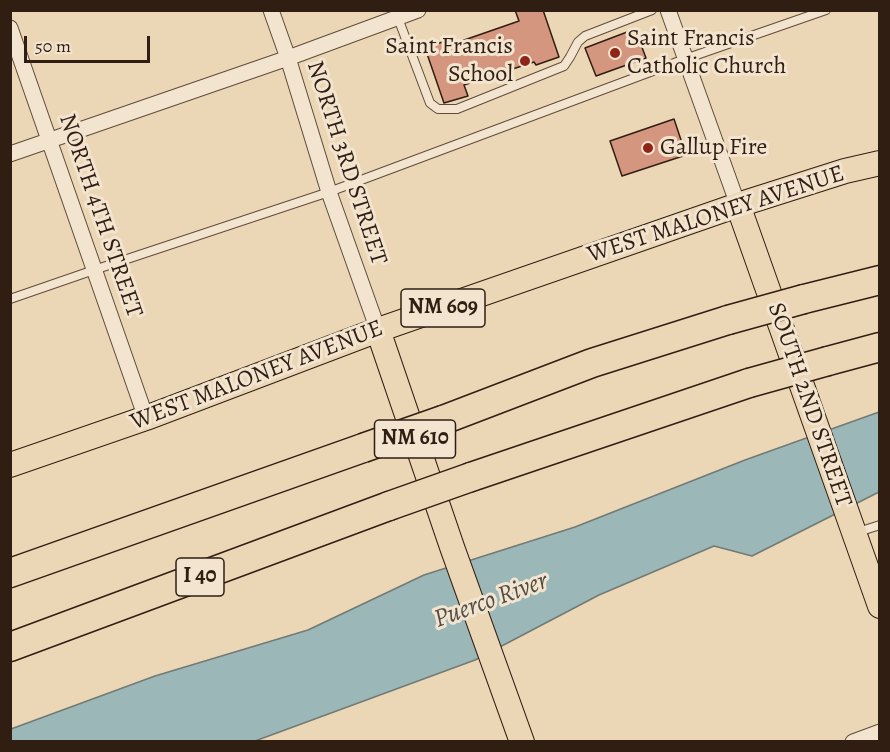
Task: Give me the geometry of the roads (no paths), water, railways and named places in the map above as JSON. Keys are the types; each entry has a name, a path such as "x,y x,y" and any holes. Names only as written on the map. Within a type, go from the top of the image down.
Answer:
{"highway":[{"path":"10,573 443,420 592,363 728,320 879,280"},
{"name":"I 40","path":"10,647 471,477 749,383 879,347"}],"main road":[{"name":"WEST MALONEY AVENUE","path":"10,465 146,418 378,330 738,204 845,171 879,163"},
{"name":"SOUTH 2ND STREET","path":"738,204 879,606"},
{"name":"NM 610","path":"378,330 452,547 522,741"}],"street":[{"name":"NORTH 3RD STREET","path":"271,10 329,192 378,330"},
{"path":"10,154 288,58 418,10"},
{"path":"668,10 738,204"},
{"name":"NORTH 4TH STREET","path":"10,28 146,418"},
{"path":"853,741 879,732"}],"lane":[{"path":"398,18 430,103 438,109 457,109 564,66 578,42 585,36 652,10"},
{"path":"10,299 329,192 685,58 826,10"},
{"path":"853,530 879,525"}],"water":[{"name":"Puerco River","path":"879,412 879,492 752,556 714,546 599,595 475,660 255,741 11,742 11,729 155,676 308,630 424,575 575,527 745,460"}],"place":[{"name":"Saint Francis Catholic Church","path":"615,53"},
{"name":"Saint Francis School","path":"525,61"},
{"name":"Gallup Fire","path":"648,148"}]}
